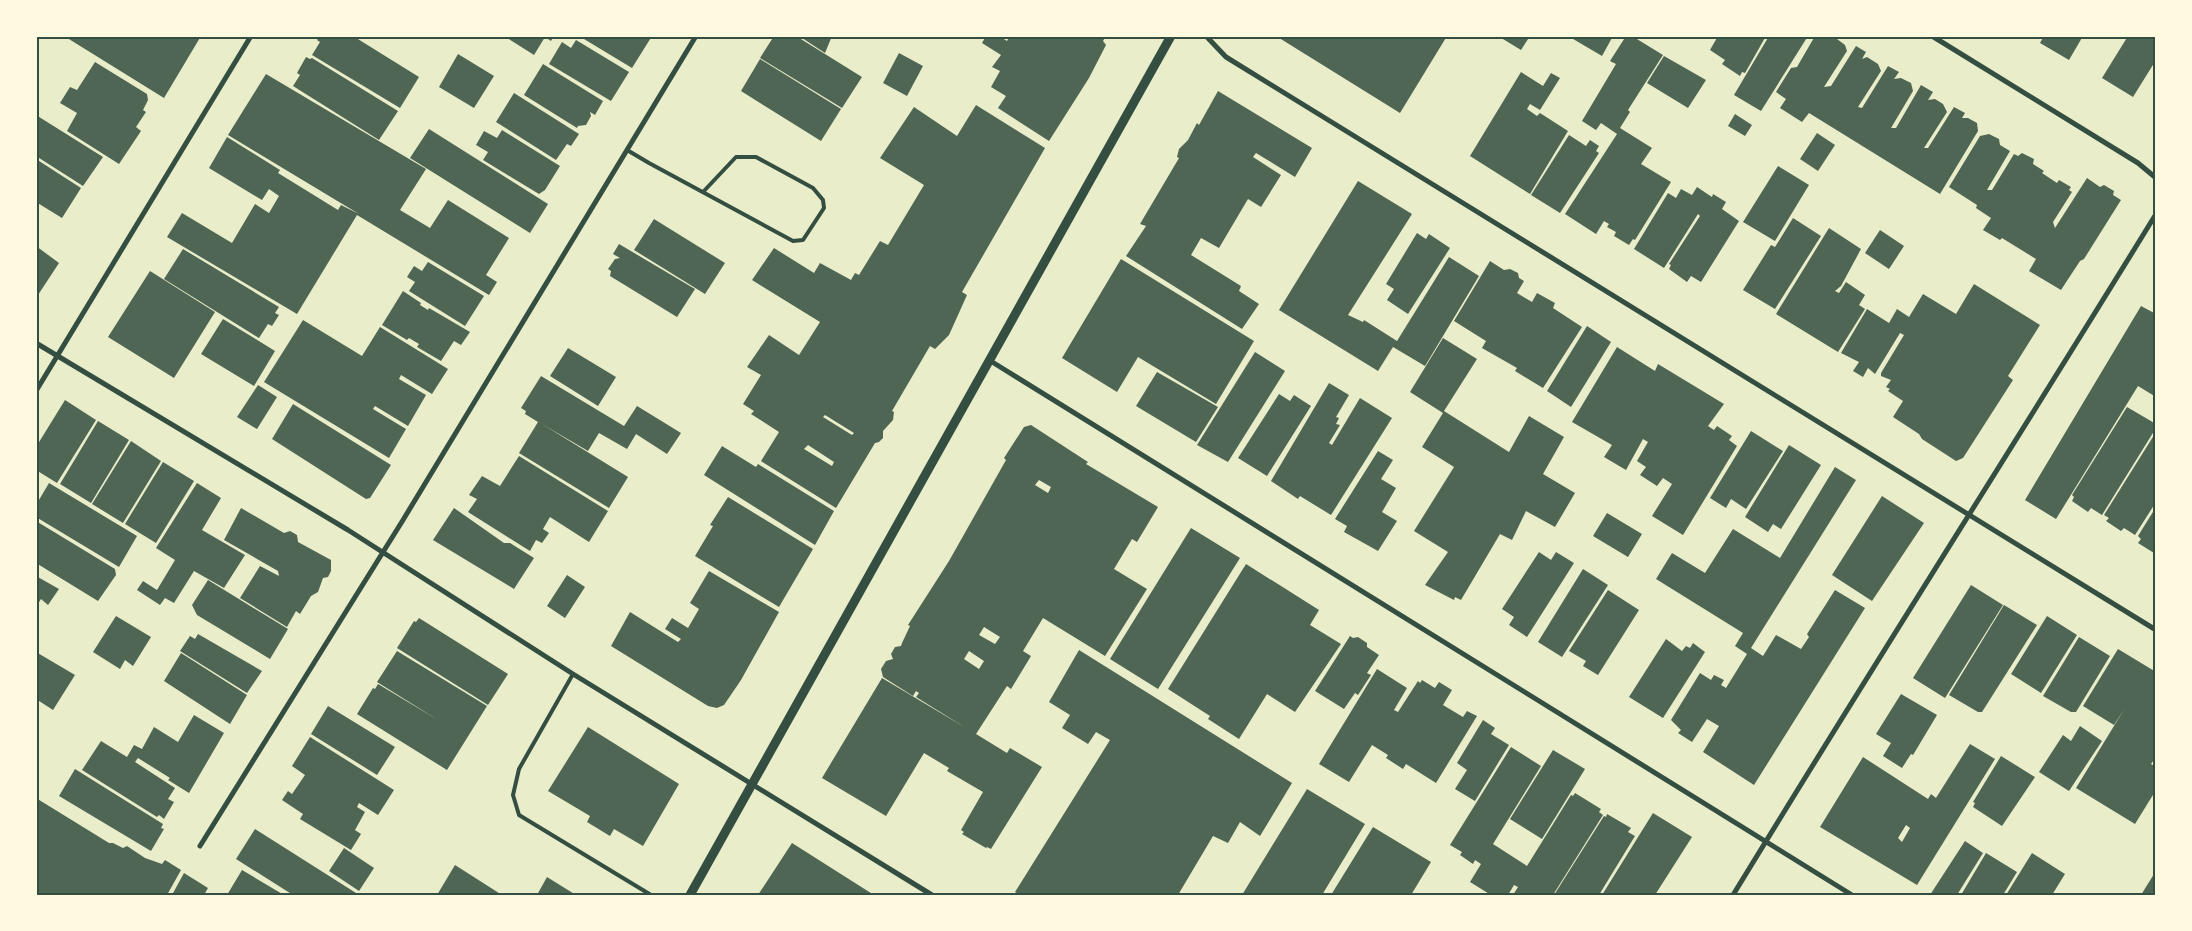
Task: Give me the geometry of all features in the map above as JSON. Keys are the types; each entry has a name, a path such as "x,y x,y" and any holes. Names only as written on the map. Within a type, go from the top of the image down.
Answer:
{"street":[{"path":"36,391 251,36"},
{"path":"200,846 382,553 696,36"},
{"path":"690,895 1171,36"},
{"path":"1206,36 1235,62 1968,512 2156,630"},
{"path":"1932,36 2138,163 2156,178"},
{"path":"1733,895 1968,512 1990,483 2156,214"},
{"path":"36,342 340,525 573,674 932,895"},
{"path":"988,360 1852,895"}],"lane":[{"path":"627,150 703,192 793,241 803,240 824,208 823,200 813,188 756,156 745,155 734,158 703,192"},
{"path":"573,674 519,769 513,795 519,815 651,895"}],"building":[{"path":"64,36 201,36 164,98"},
{"path":"319,36 353,36 419,77 400,108 312,55 320,42 317,40"},
{"path":"504,36 554,36 551,41 545,37 534,55"},
{"path":"579,36 652,36 632,68"},
{"path":"774,36 796,36 862,77 842,108 760,58"},
{"path":"799,36 832,36 825,53"},
{"path":"986,36 999,36 1007,41 1010,36 1106,36 1103,41 1106,45 1089,78 1049,141 998,108 1006,96 991,87 1000,71 992,67 1001,55 982,43"},
{"path":"1276,36 1447,36 1400,113"},
{"path":"1498,36 1530,36 1521,50"},
{"path":"1568,36 1613,36 1602,56"},
{"path":"1626,36 1632,36 1663,55 1628,110 1630,112 1620,128 1652,148 1641,164 1671,182 1635,240 1633,239 1629,245 1614,236 1616,232 1607,227 1609,224 1604,221 1596,234 1565,214 1617,134 1601,123 1596,130 1582,121 1616,64 1610,61"},
{"path":"1718,36 1766,36 1745,73 1742,72 1740,76 1722,64 1725,60 1710,50"},
{"path":"1769,36 1808,36 1761,111 1734,95"},
{"path":"1815,36 1831,36 1830,39 1837,39 1845,45 1847,51 1824,87 1831,86 1856,46 1866,52 1862,59 1867,57 1878,64 1881,71 1858,107 1862,108 1888,66 1899,72 1894,79 1901,78 1911,83 1913,91 1891,128 1896,128 1921,85 1933,92 1928,100 1935,99 1943,104 1947,112 1924,148 1928,148 1954,107 1965,113 1962,118 1968,118 1977,123 1978,131 1940,194 1809,113 1802,122 1780,108 1786,99 1776,92 1791,68 1797,67"},
{"path":"2044,36 2083,36 2069,60 2040,43"},
{"path":"2128,36 2156,36 2156,60 2133,97 2102,78"},
{"path":"576,40 629,72 611,101 549,64 562,42 571,48"},
{"path":"899,53 923,66 907,96 883,83"},
{"path":"458,54 494,76 474,108 439,87"},
{"path":"1664,56 1706,80 1688,108 1647,83"},
{"path":"306,57 312,58 398,111 379,140 293,86 300,75 297,73"},
{"path":"760,59 841,109 821,141 741,91"},
{"path":"95,62 147,94 148,100 143,110 146,112 136,127 141,131 119,164 67,131 77,113 60,103 70,87 77,90"},
{"path":"543,64 603,101 595,115 590,112 591,116 586,125 578,126 577,128 524,95"},
{"path":"1521,72 1543,86 1551,73 1560,78 1540,110 1530,104 1527,109 1537,116 1540,113 1568,131 1530,194 1470,156"},
{"path":"266,74 426,169 400,210 430,228 448,200 509,238 486,275 497,282 489,295 357,215 297,314 167,237 182,213 232,243 255,204 269,213 279,196 269,189 262,200 209,168 227,137 280,170 278,173 338,210 341,205 359,214 228,135"},
{"path":"1218,91 1312,148 1295,177 1256,153 1253,157 1281,175 1261,207 1248,199 1219,248 1201,238 1191,255 1241,286 1239,291 1259,304 1242,329 1126,256 1146,226 1140,224 1179,158 1177,157 1179,149 1188,140 1197,123 1199,125"},
{"path":"514,93 579,134 571,146 567,144 556,160 496,122"},
{"path":"976,105 1045,148 962,292 967,295 949,335 935,349 930,346 892,411 894,412 893,420 883,431 883,438 875,443 836,508 761,461 779,432 751,414 754,411 743,404 761,375 747,367 769,335 799,355 820,322 752,280 774,248 814,273 820,263 851,280 855,273 859,275 880,241 888,245 924,185 880,158 914,107 957,136","holes":["825,415 854,433 852,435 823,417","808,445 834,462 832,466 804,449"]},
{"path":"1735,114 1752,125 1745,136 1728,126"},
{"path":"36,115 103,157 83,186 36,156"},
{"path":"429,129 548,204 530,233 410,158"},
{"path":"502,130 560,166 545,190 539,194 483,160 488,152 476,145 484,131 497,138"},
{"path":"1817,133 1835,145 1818,171 1800,159"},
{"path":"1989,134 1999,139 2000,145 2010,151 1987,190 1992,190 2014,154 2018,156 2022,153 2034,159 2033,164 2044,171 2042,173 2057,183 2059,180 2071,187 2069,190 2072,192 2053,222 2055,228 2087,178 2100,187 2104,185 2114,191 2113,195 2121,200 2084,259 2080,261 2061,290 2029,271 2036,259 2002,238 2000,240 1983,230 1991,218 1976,208 1977,205 1949,187 1980,136"},
{"path":"1569,135 1586,146 1590,140 1599,146 1596,151 1599,153 1560,213 1531,195"},
{"path":"36,159 81,188 62,218 36,202"},
{"path":"1778,166 1809,185 1775,241 1743,222"},
{"path":"1358,181 1412,214 1348,315 1363,322 1364,320 1397,341 1449,257 1479,276 1425,366 1393,347 1378,371 1279,310"},
{"path":"1697,187 1712,197 1713,194 1726,202 1722,209 1739,221 1701,282 1691,276 1687,282 1669,269 1671,265 1669,264 1700,216 1698,214 1664,268 1634,249 1668,193 1676,198 1681,189 1692,195"},
{"path":"1793,218 1821,236 1775,309 1743,290 1771,245 1775,247"},
{"path":"654,219 725,263 705,294 634,250"},
{"path":"1829,228 1861,249 1841,286 1835,291 1839,293 1846,282 1865,295 1859,305 1865,309 1838,352 1776,314"},
{"path":"1880,230 1904,246 1889,269 1865,253"},
{"path":"1417,233 1426,239 1429,234 1450,248 1408,314 1387,300 1394,289 1386,284"},
{"path":"619,244 695,289 677,317 610,276 611,271 608,269 615,259 620,258 613,254"},
{"path":"36,246 59,263 38,295 36,294"},
{"path":"183,249 279,307 275,313 279,315 272,326 268,324 259,338 164,279"},
{"path":"1121,259 1254,341 1216,404 1138,357 1117,392 1062,358"},
{"path":"1490,261 1504,270 1510,269 1518,273 1519,278 1524,281 1517,293 1532,302 1537,293 1555,303 1553,308 1582,327 1543,388 1515,371 1517,368 1482,348 1486,341 1454,321"},
{"path":"428,262 484,296 465,326 409,291 415,282 407,277 414,266 422,271"},
{"path":"150,271 215,312 174,378 108,337"},
{"path":"1974,284 2040,325 2008,376 2013,380 1963,458 1956,461 1893,417 1903,401 1888,391 1890,389 1886,387 1891,380 1881,376 1881,373 1904,335 1900,333 1875,374 1868,368 1863,377 1853,371 1859,362 1841,353 1867,309 1889,323 1897,309 1909,317 1923,294 1956,314"},
{"path":"403,291 428,310 429,308 470,332 461,345 454,341 441,361 417,347 419,344 409,338 407,340 382,325"},
{"path":"2141,306 2156,314 2156,397 2138,386 2056,519 2025,500"},
{"path":"223,319 275,351 254,386 201,354"},
{"path":"303,320 362,356 380,327 448,369 432,394 401,375 399,379 426,395 408,426 375,406 373,409 406,429 389,458 264,382"},
{"path":"1587,326 1611,342 1571,407 1547,391"},
{"path":"1443,338 1477,359 1444,411 1509,452 1529,416 1564,437 1543,474 1575,493 1555,527 1526,511 1512,540 1500,534 1461,600 1455,597 1454,600 1425,585 1448,552 1414,531 1454,467 1422,447 1443,413 1410,392"},
{"path":"1617,347 1655,371 1658,364 1724,404 1708,426 1714,430 1717,426 1732,436 1729,440 1737,446 1683,535 1652,516 1672,484 1663,478 1657,486 1640,475 1646,467 1637,461 1648,442 1643,439 1626,470 1604,457 1612,445 1572,422"},
{"path":"568,348 616,377 598,406 550,376"},
{"path":"1255,352 1285,371 1228,462 1197,445"},
{"path":"1157,372 1218,407 1196,442 1136,406"},
{"path":"541,376 624,426 637,406 681,433 667,454 636,434 627,449 599,433 588,451 542,424 628,477 609,508 519,453 538,422 525,414 526,411 521,408"},
{"path":"1329,383 1349,395 1336,417 1339,418 1336,424 1340,425 1329,443 1332,445 1360,398 1392,418 1331,515 1300,496 1298,499 1271,481"},
{"path":"258,385 277,397 257,429 237,417"},
{"path":"1279,394 1290,401 1294,395 1311,406 1267,476 1238,458"},
{"path":"65,400 96,420 57,483 36,470 36,447"},
{"path":"293,404 391,465 370,498 366,499 272,439"},
{"path":"2127,407 2156,424 2156,428 2102,515 2091,508 2088,512 2072,501 2074,497 2072,495"},
{"path":"98,421 129,440 91,503 60,484"},
{"path":"1031,425 1088,462 1086,464 1158,507 1137,542 1132,539 1114,569 1147,589 1105,656 1043,618 1023,651 1031,656 1011,689 1007,686 976,734 1007,753 1010,748 1042,767 991,849 962,834 964,832 961,830 983,792 947,771 949,768 924,753 886,816 822,778 882,678 966,728 916,697 919,693 916,691 913,696 883,677 881,669 886,661 893,659 891,654 895,647 901,646 910,626 908,625 949,561 1006,460 1004,458 1024,427","holes":["1039,480 1051,487 1048,493 1035,485","984,627 1000,637 995,644 979,635","969,651 984,661 979,669 964,659"]},
{"path":"1751,431 1783,451 1746,509 1731,499 1726,508 1710,498"},
{"path":"2156,432 2156,502 2135,535 2124,528 2121,531 2106,521 2109,518 2104,515"},
{"path":"131,441 161,461 123,523 92,504"},
{"path":"1789,445 1821,465 1781,529 1773,524 1768,532 1745,517"},
{"path":"722,446 756,467 758,464 834,511 815,545 704,475"},
{"path":"1378,451 1393,460 1381,479 1396,488 1382,512 1397,521 1378,551 1344,532 1347,526 1335,519"},
{"path":"519,456 608,511 589,542 550,517 543,529 549,533 542,543 536,540 530,551 468,512 477,499 469,495 482,476 500,486"},
{"path":"163,462 194,481 156,543 125,524"},
{"path":"1835,467 1856,480 1751,648 1763,656 1776,635 1801,649 1809,637 1807,634 1835,590 1865,608 1754,785 1703,752 1719,726 1707,719 1692,742 1678,733 1681,730 1671,720 1700,673 1711,680 1714,675 1724,680 1721,685 1726,688 1747,654 1735,646 1743,633 1656,579 1672,553 1705,573 1733,529 1780,558"},
{"path":"49,483 137,536 119,567 36,517 36,505"},
{"path":"197,483 221,498 202,530 245,555 224,588 194,571 174,603 165,598 160,605 137,590 143,581 157,590 175,560 156,548"},
{"path":"1882,496 1924,523 1872,601 1832,575"},
{"path":"728,497 813,549 779,607 695,556 713,526 710,525"},
{"path":"2156,507 2156,550 2154,553 2138,543 2141,539 2138,536"},
{"path":"241,508 284,533 290,531 297,535 298,542 331,560 331,571 328,577 323,578 318,592 311,596 300,614 296,611 287,627 240,598 260,566 279,576 278,571 224,540"},
{"path":"454,508 504,543 510,543 534,558 514,589 433,540"},
{"path":"1607,513 1642,534 1628,557 1593,536"},
{"path":"36,521 115,569 116,575 98,601 36,563"},
{"path":"1191,528 1240,558 1158,689 1110,659"},
{"path":"1539,552 1551,560 1556,552 1574,563 1527,637 1509,625 1514,617 1502,609"},
{"path":"1246,564 1319,610 1310,625 1341,644 1295,712 1267,694 1239,739 1208,719 1210,716 1168,689"},
{"path":"1583,569 1608,585 1562,657 1538,642"},
{"path":"709,571 779,612 741,680 724,705 717,708 708,706 611,646 630,612 678,642 681,639 665,629 672,618 688,628 699,609 690,603"},
{"path":"567,575 585,587 565,618 547,606"},
{"path":"36,576 59,589 48,605 41,599 36,607"},
{"path":"208,580 288,629 270,659 197,615 192,605"},
{"path":"1971,585 2003,605 1945,698 1913,678"},
{"path":"1608,590 1639,610 1598,675 1583,666 1586,661 1569,651"},
{"path":"2004,605 2037,625 1982,712 1978,712 1949,695"},
{"path":"116,616 151,637 133,666 125,660 120,669 93,652"},
{"path":"2047,616 2077,635 2041,693 2011,674"},
{"path":"419,618 508,674 488,705 397,648 414,621 416,622"},
{"path":"198,634 262,671 247,693 180,651 190,636 195,639"},
{"path":"1350,636 1353,638 1358,637 1367,643 1367,647 1379,655 1367,673 1371,675 1358,695 1355,693 1344,709 1315,691"},
{"path":"2079,637 2110,656 2076,712 2071,712 2043,696"},
{"path":"1666,639 1682,651 1686,646 1690,648 1693,643 1705,652 1663,718 1629,697"},
{"path":"2118,649 2156,672 2156,757 2151,764 2156,767 2156,790 2135,824 2076,788 2125,708 2114,725 2083,706"},
{"path":"1079,650 1292,783 1260,836 1240,822 1228,843 1213,836 1178,895 1020,895 1015,892 1110,740 1096,732 1088,744 1062,728 1070,715 1049,702"},
{"path":"397,651 487,706 447,770 357,714 373,688 375,689 378,684 438,720 377,682"},
{"path":"36,652 75,675 53,710 36,699"},
{"path":"181,653 247,695 230,724 164,681"},
{"path":"1377,669 1407,688 1394,710 1398,712 1418,681 1420,683 1422,680 1435,688 1439,682 1452,690 1443,705 1463,717 1467,711 1477,716 1436,783 1406,764 1403,769 1386,758 1388,755 1372,745 1349,782 1319,764"},
{"path":"1901,694 1937,715 1913,755 1911,754 1902,768 1883,756 1891,743 1876,734"},
{"path":"328,706 395,747 377,775 311,734"},
{"path":"194,715 224,733 189,793 168,780 170,778 138,758 135,762 175,788 168,799 174,802 164,819 159,815 157,817 82,770 101,741 127,757 134,745 142,749 154,727 178,742"},
{"path":"1483,720 1495,728 1491,734 1509,745 1475,801 1455,789 1467,770 1457,763"},
{"path":"2080,726 2102,741 2069,791 2039,772 2063,735 2071,741"},
{"path":"588,727 679,784 643,846 614,829 610,836 587,822 590,816 548,791"},
{"path":"310,737 394,790 378,815 359,803 357,807 365,812 355,830 361,834 351,850 300,819 303,814 282,800 288,791 292,794 305,775 292,766"},
{"path":"1970,744 1995,759 1917,885 1820,827 1863,757 1928,799 1931,794 1936,798","holes":["1906,825 1910,828 1902,842 1898,838"]},
{"path":"1511,747 1541,766 1493,844 1527,866 1571,795 1573,796 1575,793 1601,809 1599,812 1603,815 1553,895 1513,895 1518,887 1514,885 1508,895 1491,895 1470,882 1481,864 1475,860 1473,864 1460,855 1462,852 1450,845"},
{"path":"1553,750 1585,769 1542,839 1510,819"},
{"path":"2001,756 2035,777 2002,826 1973,807 1975,803 1973,802"},
{"path":"75,769 163,824 161,828 164,829 151,851 59,796"},
{"path":"1307,789 1365,824 1322,895 1242,895"},
{"path":"36,798 109,843 123,848 127,846 145,858 162,864 165,860 181,870 167,895 36,895"},
{"path":"1653,813 1692,837 1655,895 1602,895"},
{"path":"1607,814 1631,828 1628,832 1635,836 1599,895 1554,895 1604,816 1606,817"},
{"path":"1373,827 1431,862 1411,895 1331,895"},
{"path":"255,829 356,893 355,895 293,895 236,859"},
{"path":"1965,841 1983,853 1957,895 1930,895"},
{"path":"792,843 874,895 758,895"},
{"path":"344,848 374,868 359,891 329,871"},
{"path":"1986,853 2017,872 2003,895 1961,895"},
{"path":"2032,853 2065,874 2052,895 2006,895"},
{"path":"455,865 502,895 437,895"},
{"path":"242,870 284,895 227,895"},
{"path":"184,873 208,888 204,895 172,895"},
{"path":"2154,874 2156,875 2156,895 2141,895"},
{"path":"547,877 576,895 537,895"}]}
